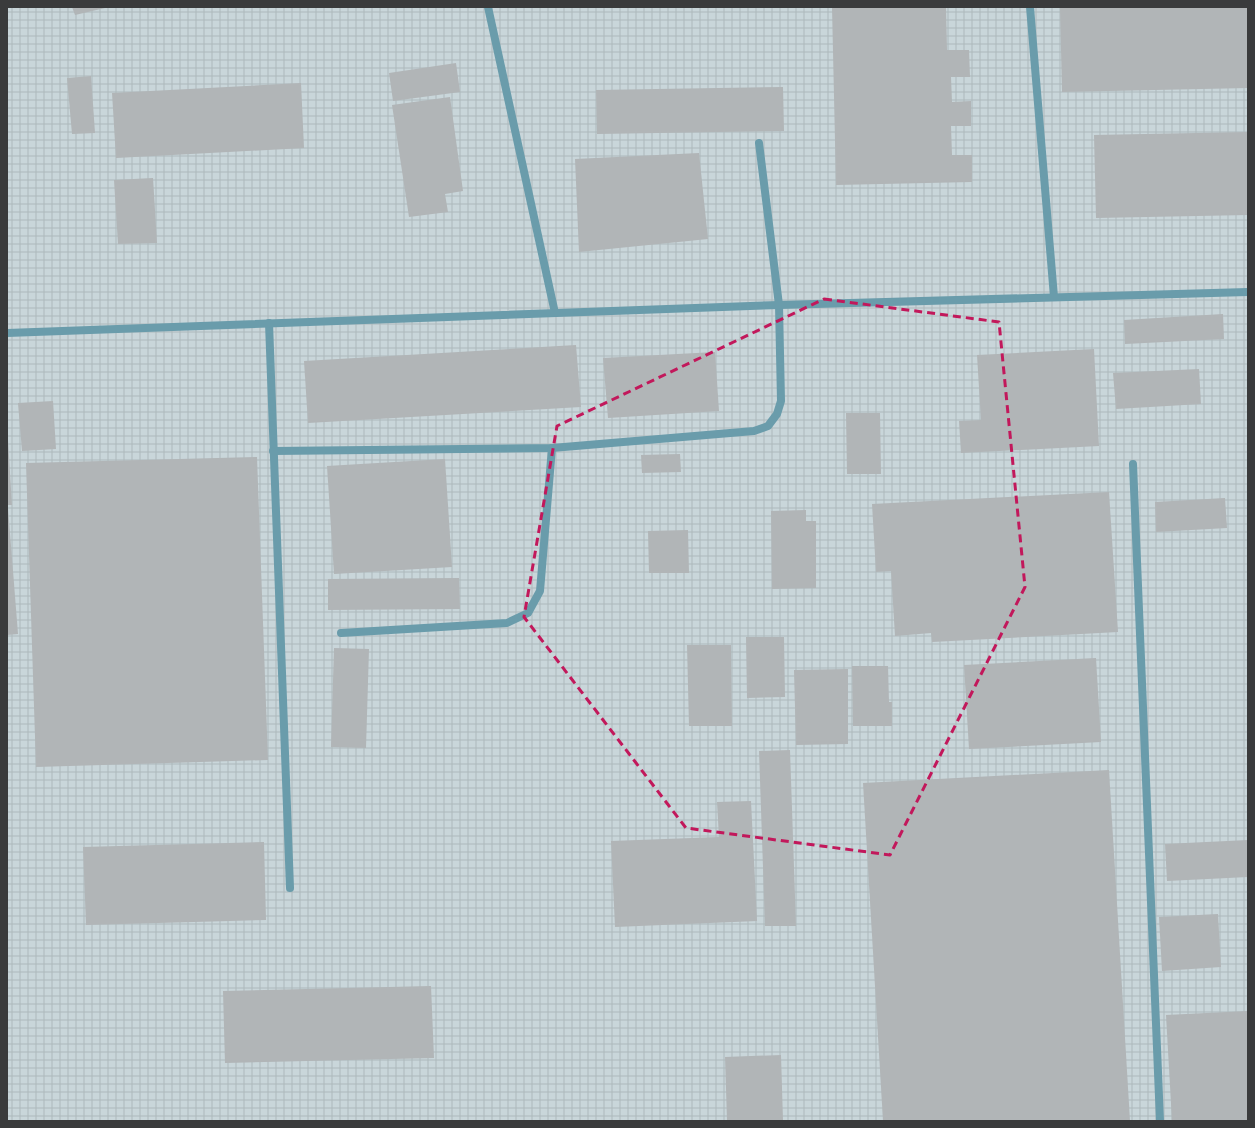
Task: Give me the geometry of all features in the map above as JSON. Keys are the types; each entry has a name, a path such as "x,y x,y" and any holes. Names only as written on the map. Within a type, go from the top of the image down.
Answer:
{"street":[{"path":"488,7 555,313"},
{"path":"1030,7 1054,297"},
{"path":"273,451 552,448 754,432 768,426 778,414 781,401 779,305 759,143"},
{"path":"7,333 779,305 1248,292"},
{"path":"269,323 290,888"},
{"path":"341,633 507,623 528,613 540,591 552,448"},
{"path":"1133,464 1160,1121"}],"highlighted area":[{"path":"824,299 999,322 1025,587 890,855 686,828 524,617 557,426"}],"shaded area":[{"path":"7,7 1248,7 1248,1121 7,1121"}],"building":[{"path":"72,7 105,7 105,8 75,15"},
{"path":"832,7 946,7 947,50 969,50 970,77 951,77 952,102 971,101 971,126 951,126 952,155 972,155 972,182 836,185"},
{"path":"1248,7 1248,88 1062,92 1060,8"},
{"path":"456,63 460,92 393,101 389,73"},
{"path":"91,76 95,133 72,134 67,78"},
{"path":"301,83 304,148 116,158 112,93"},
{"path":"783,87 784,131 597,134 596,90"},
{"path":"450,97 463,191 445,194 448,212 409,217 392,105"},
{"path":"1248,132 1248,215 1096,218 1094,135"},
{"path":"699,153 708,239 579,252 575,159"},
{"path":"153,178 157,243 118,244 114,180"},
{"path":"1223,314 1224,339 1125,344 1124,320"},
{"path":"576,345 581,407 308,423 304,361"},
{"path":"1094,349 1099,446 961,453 959,421 981,420 977,355"},
{"path":"715,352 719,411 608,418 603,358"},
{"path":"1199,369 1201,404 1116,409 1113,373"},
{"path":"53,401 56,449 22,451 18,403"},
{"path":"846,413 880,413 881,474 847,474"},
{"path":"8,440 12,505 7,505"},
{"path":"680,454 681,472 642,473 641,455"},
{"path":"257,457 268,760 36,767 26,463"},
{"path":"445,459 452,567 334,574 327,466"},
{"path":"1109,492 1118,632 932,642 931,633 895,636 891,571 876,572 872,504"},
{"path":"1225,498 1227,528 1156,532 1155,502"},
{"path":"7,508 18,634 7,635"},
{"path":"806,510 806,521 816,521 816,588 772,589 771,511"},
{"path":"688,530 689,573 649,573 648,531"},
{"path":"459,578 460,609 328,610 328,579"},
{"path":"746,637 784,637 785,697 747,698"},
{"path":"687,645 731,645 732,726 689,726"},
{"path":"334,648 369,649 366,748 331,747"},
{"path":"1096,658 1101,742 969,749 964,665"},
{"path":"852,666 888,666 889,702 892,702 892,726 853,726"},
{"path":"848,669 848,744 796,745 794,670"},
{"path":"790,750 796,926 765,926 759,751"},
{"path":"1109,770 1130,1121 883,1121 863,783"},
{"path":"751,801 757,921 615,927 611,841 719,837 717,802"},
{"path":"1248,840 1248,877 1167,881 1165,844"},
{"path":"264,842 266,920 86,925 83,847"},
{"path":"1218,914 1221,967 1162,971 1159,917"},
{"path":"431,986 434,1058 225,1063 223,991"},
{"path":"1248,1011 1248,1121 1172,1121 1166,1015"},
{"path":"781,1055 783,1121 727,1121 725,1057"}]}
